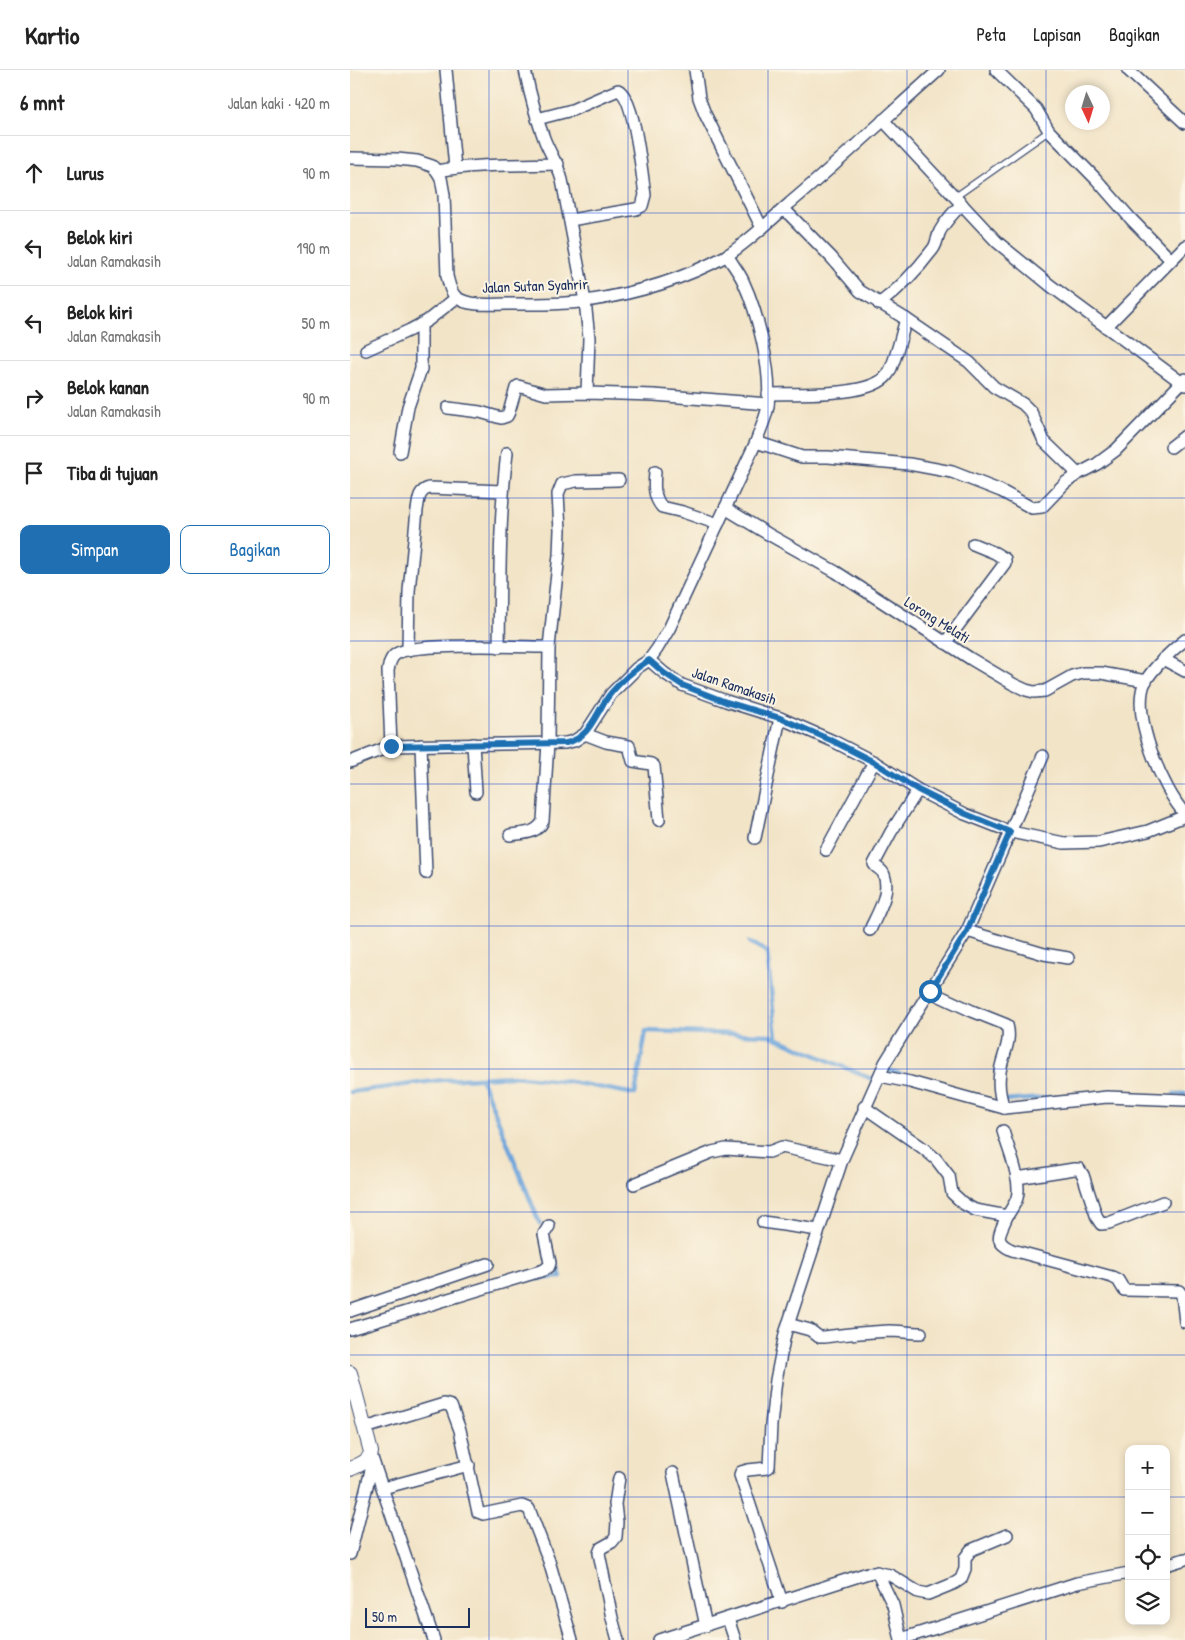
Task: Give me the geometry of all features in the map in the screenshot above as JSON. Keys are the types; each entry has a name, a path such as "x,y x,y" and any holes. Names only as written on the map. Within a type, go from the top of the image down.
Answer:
{"street":[{"path":"446,70 455,168"},
{"path":"525,70 537,119 546,143 558,164 570,220 585,301 589,338 587,393"},
{"path":"695,70 699,98 705,114 762,228"},
{"name":"Jalan Sutan Syahrir","path":"456,298 476,303 532,304 585,301 630,292 670,280 727,255 784,209 939,70"},
{"path":"996,70 1036,109 1049,131 1170,259"},
{"path":"1128,70 1185,123"},
{"path":"537,119 572,110 618,90 623,93 635,125 644,195 642,206 636,209 570,220"},
{"path":"756,442 802,457 828,457 909,464 952,472 1001,491 1035,508 1042,507 1065,483 1116,450 1184,382 1050,286 997,242 884,120"},
{"path":"350,158 416,161 432,166 437,171 441,178 444,195 447,276 456,298 421,324 366,350"},
{"path":"437,171 502,165 558,164"},
{"path":"879,304 919,266 935,247 939,233 958,201"},
{"path":"784,209 831,257 860,292 906,319 969,362 994,387 1023,404 1030,412 1044,441 1078,474"},
{"path":"1106,327 1170,259 1185,246"},
{"path":"350,762 391,746 574,741 585,734 611,694 637,668 649,660 669,629 756,442 766,416 768,399 762,339 754,309 743,280 727,255"},
{"path":"448,408 480,412 501,418 507,416 517,387 546,394 587,393 768,399 853,391 870,387 888,374 906,319"},
{"path":"400,452 408,407 421,369 421,324"},
{"path":"1172,447 1185,436"},
{"path":"499,647 502,491 507,453"},
{"path":"654,472 656,499 662,507 718,524"},
{"path":"510,835 534,831 540,828 543,821 548,743 549,647 559,554 558,494 560,487 562,484 572,481 619,480"},
{"path":"408,650 409,591 419,496 429,488 502,491"},
{"name":"Lorong Melati","path":"725,508 836,572 1012,684 1034,692 1045,691 1072,676 1083,673 1101,673 1146,681"},
{"path":"945,643 1005,563 1005,559 995,553 973,544"},
{"name":"Jalan Ramakasih","path":"649,660 682,685 726,702 780,718 833,741 874,762 918,790 966,814 1010,832 1064,843 1098,842 1148,831 1185,815 1167,784 1146,737 1141,709 1146,681 1163,659 1185,640"},
{"path":"391,746 388,696 389,665 393,656 408,650 449,647 549,647"},
{"path":"1163,659 1185,671"},
{"path":"755,838 780,718"},
{"path":"585,734 606,742 629,746 633,761 654,766 659,820"},
{"path":"473,744 476,792"},
{"path":"421,745 426,873"},
{"path":"782,1602 740,1475 742,1471 767,1468 769,1465 770,1425 776,1380 788,1324 842,1160 864,1107 885,1063 967,931 1043,756"},
{"path":"826,850 874,762"},
{"path":"870,930 884,897 886,882 883,872 874,864 891,832 918,790"},
{"path":"967,931 1044,954 1068,958"},
{"path":"930,991 1007,1025 1008,1043 1000,1071 1002,1103"},
{"path":"880,1075 1002,1103 1107,1097 1185,1100"},
{"path":"864,1107 936,1159 949,1176 952,1193 964,1204 975,1210 1007,1216"},
{"path":"1003,1131 1017,1178 1017,1199 1007,1216 1000,1238 1003,1246 1112,1277 1118,1280 1124,1290 1179,1291 1182,1296 1185,1322"},
{"path":"634,1184 726,1148 769,1152 782,1147 842,1160"},
{"path":"1017,1178 1079,1169 1083,1175 1097,1218 1102,1224 1163,1202"},
{"path":"763,1222 818,1230"},
{"path":"350,1329 544,1270 549,1266 550,1262 544,1234 548,1226"},
{"path":"350,1312 488,1264"},
{"path":"788,1324 810,1330 824,1337 889,1331 921,1333"},
{"path":"350,1373 372,1459 434,1640"},
{"path":"365,1428 444,1404 450,1406 458,1422 469,1465 477,1510 480,1514 522,1506 529,1509 549,1561 572,1640"},
{"path":"350,1469 372,1459"},
{"path":"350,1554 372,1459"},
{"path":"383,1488 469,1465"},
{"path":"673,1473 706,1626"},
{"path":"618,1640 599,1553 601,1548 612,1542 616,1537 615,1504 619,1478"},
{"path":"659,1640 877,1572 890,1575 918,1592 928,1594 961,1579 965,1569 965,1558 971,1550 1007,1535"},
{"path":"1170,1564 1185,1559"},
{"path":"877,1572 893,1605 902,1640 1078,1583 1125,1574"},
{"path":"728,1619 735,1640"}],"lane":[{"path":"958,201 1049,131"}],"waterway":[{"path":"750,942 767,952 776,1038"},
{"path":"350,1092 442,1080 513,1076 571,1082 635,1094 646,1031 769,1035 874,1080 875,1077"},
{"path":"884,1069 907,1076"},
{"path":"481,1078 540,1224"},
{"path":"1174,1094 1185,1094"},
{"path":"1002,1101 1059,1097"},
{"path":"532,1279 561,1277 554,1258"},
{"path":"350,1336 408,1317"}],"route":[{"path":"391,746 566,743 574,741 585,734 611,694 637,668 649,660 682,685 726,702 780,718 833,741 874,762 918,790 966,814 1010,832 967,931 930,991"}]}
